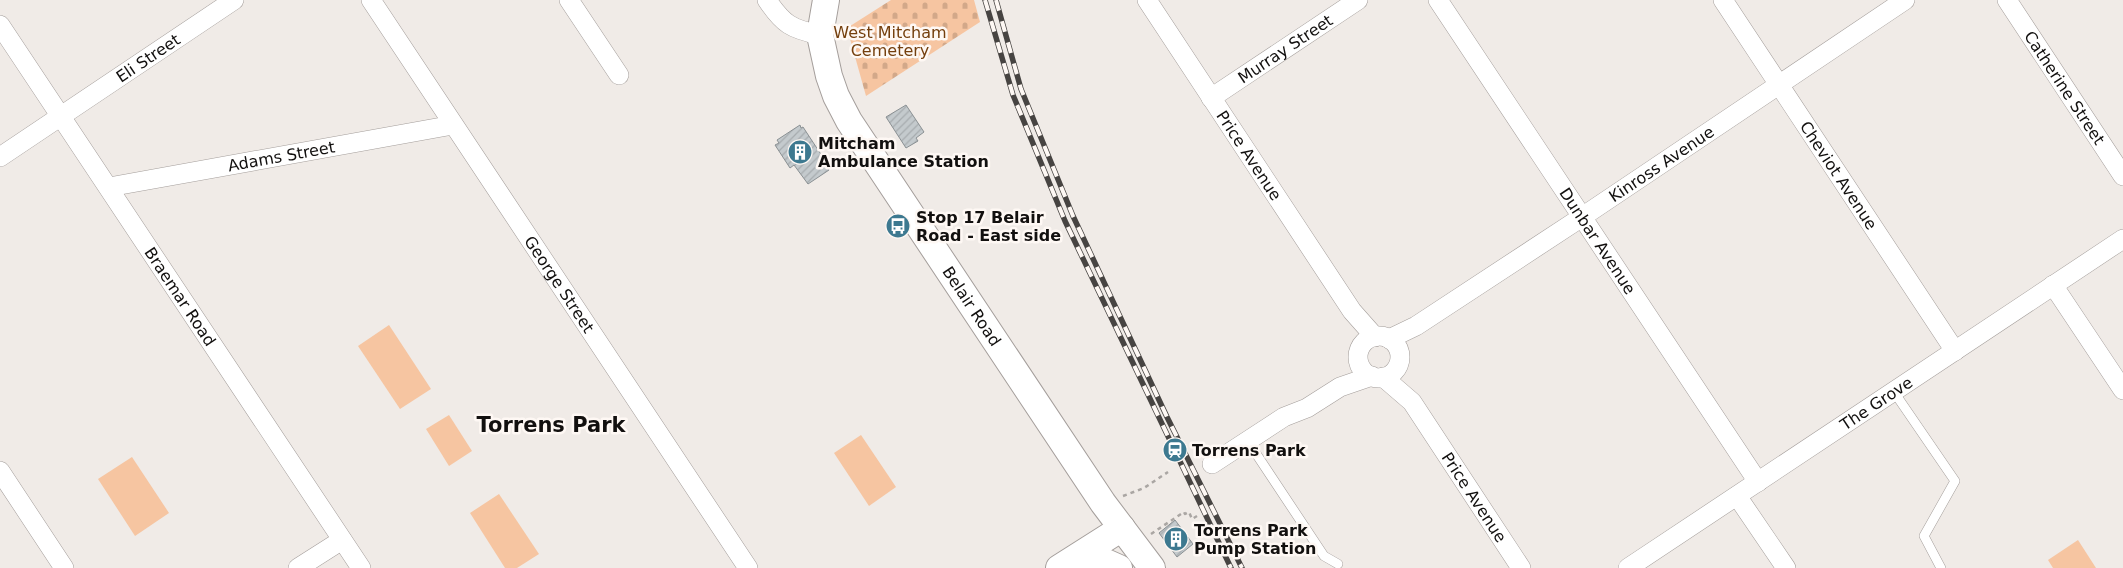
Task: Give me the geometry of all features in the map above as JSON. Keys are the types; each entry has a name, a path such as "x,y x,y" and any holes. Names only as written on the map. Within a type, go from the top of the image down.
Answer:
{"main road":[{"name":"Belair Road","path":"826,0 820,35 829,76 836,96 849,121 1103,503 1124,516 1152,568"},
{"path":"1060,568 1124,516"},
{"path":"1060,568 1101,560 1119,568"}],"street":[{"name":"Eli Street","path":"0,157 234,0"},
{"name":"George Street","path":"370,0 748,568"},
{"path":"569,0 619,75"},
{"path":"767,0 780,19 800,31 820,35"},
{"name":"Price Avenue","path":"1147,0 1352,311 1380,348 1412,402 1521,568"},
{"name":"Murray Street","path":"1211,98 1358,0"},
{"name":"Dunbar Avenue","path":"1438,0 1758,482"},
{"name":"Cheviot Avenue","path":"1723,0 1954,351"},
{"name":"Kinross Avenue","path":"1380,348 1582,217 1904,0"},
{"name":"Catherine Street","path":"2007,0 2123,176"},
{"name":"Braemar Road","path":"0,25 361,568"},
{"name":"Adams Street","path":"109,187 453,125"},
{"name":"The Grove","path":"1628,568 2123,239"},
{"path":"2053,285 2123,390"},
{"path":"1212,464 1284,417 1307,408 1340,387 1380,348 1391,373 1340,387"},
{"name":"Price Avenue","path":"1380,348 1363,370 1377,376 1412,402"},
{"path":"0,471 64,568"},
{"path":"1737,496 1786,568"},
{"path":"298,568 342,540"}],"lane":[{"path":"1894,392 1956,480 1924,536 1941,568"},
{"path":"1247,440 1324,556 1338,564"}],"path":[{"path":"1124,516 1121,496 1144,488 1168,472"},
{"path":"1150,534 1184,512 1185,514 1189,512 1192,518 1197,516"}],"green space":[{"name":"West Mitcham Cemetery","path":"891,0 974,0 980,22 866,96 847,28"},
{"path":"389,325 431,389 400,409 358,346"},
{"path":"449,415 472,451 449,466 426,429"},
{"path":"861,435 896,487 869,506 834,453"},
{"path":"132,457 169,513 135,536 98,479"},
{"path":"499,494 539,554 517,568 505,568 470,513"},
{"path":"2078,540 2096,568 2053,568 2048,560"}],"building":[{"path":"906,105 924,132 916,138 918,141 906,148 886,117"},
{"name":"Mitcham Ambulance Station","path":"800,125 824,159 822,160 829,170 808,184 794,165 790,168 775,145 779,143 777,140"},
{"name":"Torrens Park Pump Station","path":"1175,520 1193,544 1177,557 1159,533"}],"railway":[{"path":"985,0 1013,95 1065,221 1231,568"},
{"path":"996,0 1021,89 1073,216 1167,417 1242,568"}],"place":[{"name":"Mitcham Ambulance Station","path":"800,152"},
{"name":"Stop 17 Belair Road - East side","path":"898,226"},
{"name":"Torrens Park","path":"1175,450"},
{"name":"Torrens Park Pump Station","path":"1176,539"}],"district":[{"name":"Torrens Park","path":"551,425"}]}
